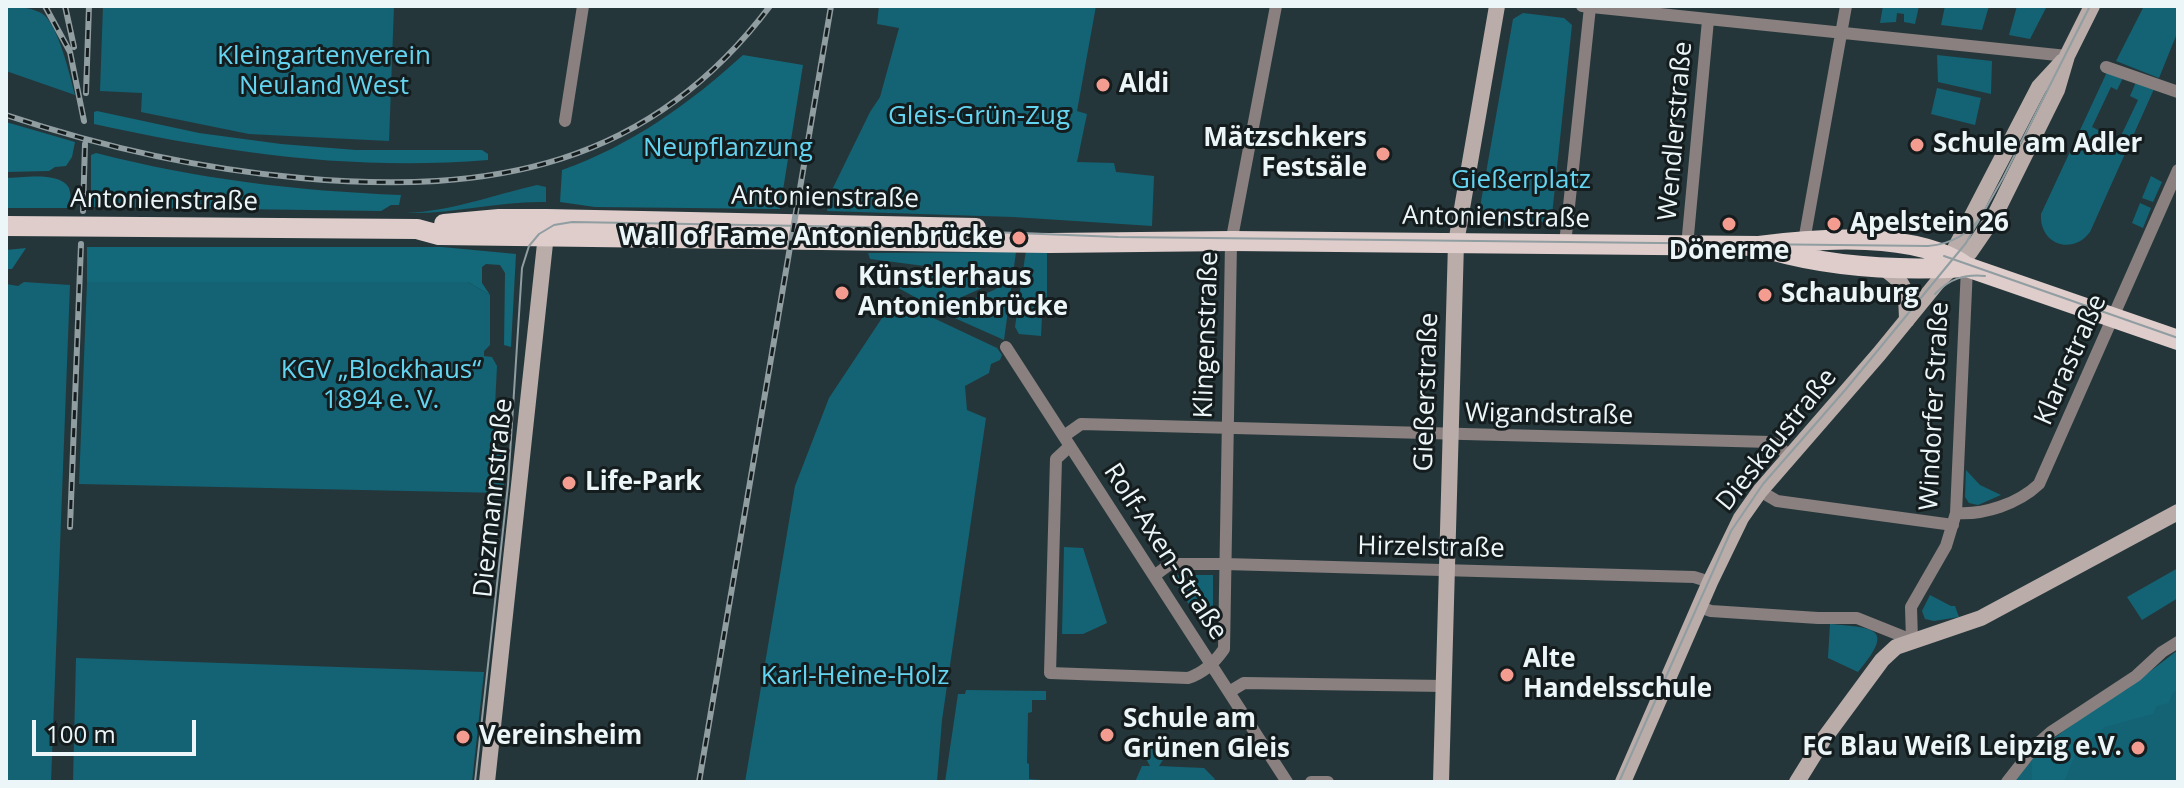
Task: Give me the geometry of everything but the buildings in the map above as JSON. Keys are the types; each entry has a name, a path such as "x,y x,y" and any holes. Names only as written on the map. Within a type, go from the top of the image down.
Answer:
{"main road":[{"name":"Antonienstraße","path":"6,226 417,229 439,235 547,227 1232,241 1687,246 1759,246 1804,241 1890,243 1924,246 1955,265 2178,340"},
{"name":"Antonienstraße","path":"1759,246 1821,262 1883,268 1955,265"}],"street":[{"path":"565,121 583,6"},
{"name":"Klingenstraße","path":"1211,665 1224,649 1232,241 1276,6"},
{"name":"Gießerstraße","path":"1441,782 1456,243 1497,6"},
{"path":"1582,6 2067,56"},
{"path":"1804,241 1846,6"},
{"path":"1955,265 1994,217 2057,90 2067,56 2092,6"},
{"path":"1565,244 1590,7"},
{"name":"Wendlerstraße","path":"1687,246 1708,20"},
{"path":"1955,265 1976,208 2039,87 2067,56"},
{"path":"2106,67 2178,92"},
{"name":"Klarastraße","path":"1760,491 1777,501 1954,519 1982,513 2030,492 2039,484 2178,170"},
{"name":"Diezmannstraße","path":"487,782 547,227"},
{"name":"Dieskaustraße","path":"1623,782 1734,529 1760,491 1955,265"},
{"name":"Windorfer Straße","path":"1912,640 1911,607 1946,546 1954,519 1955,265"},
{"path":"1883,268 1898,277 1904,288 1907,320"},
{"name":"Rolf-Axen-Straße","path":"1006,347 1287,782"},
{"name":"Wigandstraße","path":"1067,441 1081,424 1771,442 1790,457"},
{"path":"1067,441 1056,459 1050,673 1188,678 1211,665"},
{"path":"1797,782 1823,740 1882,660 1896,647 1981,618 2178,512"},
{"name":"Hirzelstraße","path":"1154,576 1170,564 1225,564 1694,577 1710,582"},
{"path":"1699,607 1711,611 1857,618 1912,640"},
{"path":"2007,782 2036,745 2051,732 2136,676 2178,642"},
{"path":"1229,692 1244,683 1444,686"},
{"path":"1311,782 1328,782"}],"green space":[{"path":"6,6 36,11 49,21 63,53 75,95 6,71"},
{"name":"Kleingartenverein Neuland West","path":"103,6 394,6 389,141 249,134 141,112 142,93 100,91"},
{"name":"Gleis-Grün-Zug","path":"879,6 1096,6 1077,111 1087,114 1077,162 1114,163 1116,172 1154,176 1152,226 1013,217 827,211 829,196 880,97 899,28 877,24"},
{"path":"1883,6 1919,6 1915,24 1904,22 1904,14 1897,13 1896,22 1880,23"},
{"path":"1945,6 1989,6 1982,30 1941,25"},
{"path":"2017,6 2047,6 2030,39 2009,35"},
{"path":"2144,6 2178,6 2178,31 2159,78 2116,61"},
{"name":"Gießerplatz","path":"1523,13 1564,18 1572,25 1552,215 1547,222 1487,221 1479,213 1513,19"},
{"name":"Neupflanzung","path":"743,55 803,65 780,209 595,207 560,202 562,170 636,136 702,90"},
{"path":"1937,55 1992,61 1991,94 1938,82"},
{"path":"2107,72 2123,78 2117,90 2111,87 2092,127 2119,140 2138,100 2130,96 2136,82 2154,89 2090,232 2074,244 2058,243 2045,233 2041,214"},
{"path":"1937,88 1981,98 1975,125 1931,114"},
{"path":"94,112 199,133 281,144 356,150 482,150 488,154 488,160 388,163 241,151 94,124"},
{"path":"6,122 75,142 72,157 66,166 49,171 6,172"},
{"path":"96,153 247,182 401,195 399,205 391,205 381,211 91,207 91,155"},
{"path":"2151,176 2162,182 2153,202 2142,198"},
{"path":"6,178 58,179 69,188 71,208 6,208"},
{"path":"537,185 546,187 546,202 406,213 456,206"},
{"path":"2140,203 2151,208 2143,228 2132,223"},
{"path":"87,247 442,247 516,254 511,347 504,345 505,273 500,265 486,264 482,267 482,283 490,295 468,282 87,282"},
{"path":"26,248 12,269 6,269 6,250"},
{"path":"1026,250 1047,251 1047,314 1042,316 1041,336 1019,334 1015,327"},
{"path":"1016,252 1004,340 950,316 956,307 996,289 999,284 995,275 870,259 868,253"},
{"path":"873,266 991,280 993,283 953,301 944,313 891,284 871,269"},
{"path":"24,282 70,285 51,782 6,782 6,284 18,286"},
{"name":"KGV „Blockhaus“ 1894 e. V.","path":"87,282 468,282 490,295 490,345 484,356 492,357 497,366 493,446 505,461 503,493 79,484"},
{"name":"Karl-Heine-Holz","path":"891,298 997,348 1002,355 1000,360 991,364 989,373 965,386 967,410 986,418 942,720 937,782 745,782 795,486 829,398 888,309"},
{"path":"1966,470 1980,485 2001,495 1978,505 1969,503 1965,497"},
{"path":"1064,547 1083,548 1107,623 1083,634 1062,634"},
{"path":"2178,568 2178,598 2142,620 2127,597"},
{"path":"1176,575 1213,575 1213,630 1206,630 1173,580"},
{"path":"1930,595 1955,606 1959,617 1934,621 1925,619 1922,611"},
{"path":"1830,624 1869,629 1875,633 1878,639 1876,646 1858,672 1828,658"},
{"path":"2178,650 2178,689 2169,703 2157,706 2153,714 2105,727 2076,753 2064,782 2032,782 2032,759 2042,747"},
{"path":"76,658 484,672 472,782 73,782"},
{"path":"2178,683 2178,782 2014,782 2042,747 2101,704"},
{"path":"966,690 1046,691 1046,700 1032,700 1032,712 1028,713 1029,779 1042,782 945,782 958,694 965,694"},
{"path":"1152,745 1160,747 1164,753 1159,766 1204,768 1215,779 1213,782 1135,782 1142,766 1150,766 1144,755"}],"tram line":[{"path":"1619,782 1731,531 1763,484 1966,243 2003,178 2090,6"},
{"path":"475,782 508,485 522,268 529,246 539,234 554,225 572,222 864,227 1118,237 1928,246 1959,237 1983,214"},
{"path":"1944,256 2178,338"},
{"path":"1935,294 1957,279 1985,276"}],"railway":[{"path":"45,6 70,52 84,121"},
{"path":"65,6 74,47"},
{"path":"86,93 89,6"},
{"path":"6,115 152,155 263,174 370,182 437,181 501,174 561,159 618,136 672,103 723,60 770,6"},
{"path":"699,782 831,6"},
{"path":"83,211 85,144"},
{"path":"70,527 81,244"}],"place":[{"name":"Aldi","path":"1103,85"},
{"name":"Schule am Adler","path":"1917,145"},
{"name":"Mätzschkers Festsäle","path":"1383,154"},
{"name":"Dönerme","path":"1729,224"},
{"name":"Apelstein 26","path":"1834,224"},
{"name":"Wall of Fame Antonienbrücke","path":"1019,238"},
{"name":"Künstlerhaus Antonienbrücke","path":"842,293"},
{"name":"Schauburg","path":"1765,295"},
{"name":"Life-Park","path":"569,483"},
{"name":"Alte Handelsschule","path":"1507,675"},
{"name":"Schule am Grünen Gleis","path":"1107,735"},
{"name":"Vereinsheim","path":"463,737"},
{"name":"FC Blau Weiß Leipzig e.V.","path":"2138,748"}]}
